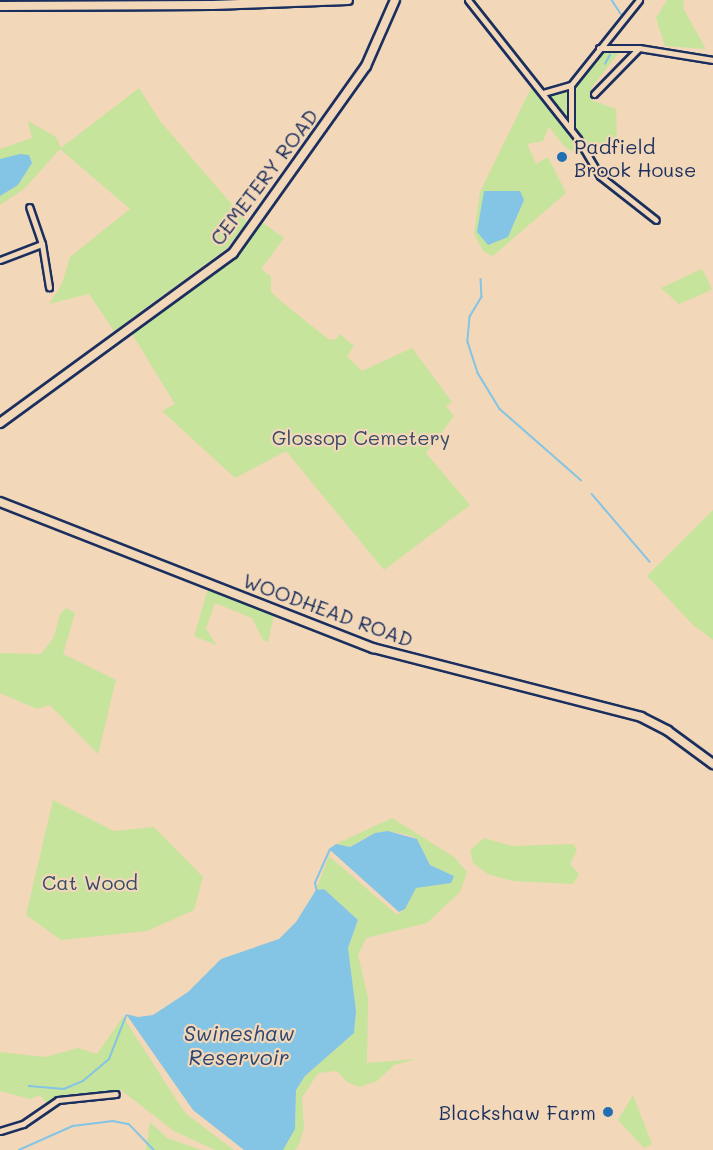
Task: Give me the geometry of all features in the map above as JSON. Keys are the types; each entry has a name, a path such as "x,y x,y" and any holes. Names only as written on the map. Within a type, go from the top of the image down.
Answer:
{"street":[{"path":"0,6 346,0"},
{"name":"CEMETERY ROAD","path":"0,423 233,253 366,66 395,0"},
{"path":"468,0 571,129 600,176 656,220"},
{"path":"543,93 571,84 639,0"},
{"path":"599,48 639,48 713,60"},
{"path":"594,94 639,48"},
{"path":"571,84 571,129"},
{"path":"29,207 42,244 49,287"},
{"path":"0,260 42,244"},
{"name":"WOODHEAD ROAD","path":"0,502 373,648 641,717 668,731 713,764"},
{"path":"0,1131 23,1124 63,1099 116,1094"}],"green space":[{"path":"667,0 684,0 683,8 706,49 665,46 656,18"},
{"path":"599,50 620,51 591,88 594,94 591,100 616,109 617,147 596,147 592,155 579,155 565,147 549,127 543,141 527,144 536,164 548,157 566,193 493,256 483,251 474,234 480,192 532,86 540,96 565,91","holes":["484,192 524,200 508,237"]},
{"path":"139,88 160,121 247,222 227,248 114,331 89,294 49,304 62,284 70,257 130,209 60,149 24,189 0,205 0,196 18,185 32,163 29,155 0,159 0,149 32,138 28,121 56,137 61,148"},
{"name":"Glossop Cemetery","path":"260,221 284,238 261,269 271,277 271,291 277,298 328,339 335,340 340,334 354,346 347,356 362,371 412,348 452,402 446,406 454,416 426,453 470,505 384,570 286,451 235,478 162,411 175,404 131,332 225,263 229,265"},
{"path":"702,269 712,289 705,293 679,304 661,288"},
{"path":"713,510 713,640 693,625 647,576"},
{"path":"208,589 274,615 268,642 263,640 252,618 215,603 206,628 216,645 194,636"},
{"path":"66,608 75,613 63,654 116,680 98,754 50,705 37,709 0,693 0,653 41,654 54,637 60,614"},
{"name":"Cat Wood","path":"53,800 114,831 154,827 203,877 194,910 147,931 61,940 26,915"},
{"path":"392,818 454,857 467,872 460,892 427,923 366,938 358,955 368,998 367,1063 417,1059 394,1065 377,1081 359,1087 347,1082 337,1071 318,1073 302,1097 304,1128 299,1144 295,1150 283,1150 295,1129 296,1090 305,1076 354,1033 356,1011 348,948 358,920 324,889 316,890 329,856 397,915 405,909 416,888 443,883 454,876 430,865 417,839 409,835 388,831 375,833 349,847 336,844"},
{"path":"484,838 512,846 573,844 577,850 570,864 579,874 573,884 513,881 488,874 473,863 470,850"},
{"path":"123,1017 185,1113 234,1150 215,1150 174,1131 121,1090 71,1094 47,1103 40,1095 30,1099 0,1091 0,1052 45,1057 78,1048 97,1054"},
{"path":"633,1095 652,1144 644,1148 618,1120"},
{"path":"150,1122 167,1138 201,1150 146,1150"}],"water":[{"path":"20,154 29,155 32,163 18,185 0,196 0,159"},
{"path":"484,191 520,191 524,200 508,237 488,245 477,232"},
{"path":"388,831 417,839 430,865 454,876 451,883 416,888 405,909 399,912 329,849 336,844 350,847 375,833"},
{"name":"Swineshaw Reservoir","path":"324,889 358,920 348,948 356,1011 354,1033 305,1076 296,1090 295,1129 283,1150 244,1150 193,1110 126,1014 138,1017 153,1015 188,992 221,959 279,939 296,922 316,890"}],"waterway":[{"path":"612,0 621,14"},
{"path":"605,64 610,55"},
{"path":"481,279 482,297 470,317 468,342 478,373 500,409 581,480"},
{"path":"592,494 650,562"},
{"path":"317,892 315,883 330,850"},
{"path":"29,1086 64,1089 83,1081 109,1059 126,1016"},
{"path":"19,1150 73,1126 113,1121 129,1124 154,1150"}],"place":[{"name":"Padfield Brook House","path":"562,157"},
{"name":"Blackshaw Farm","path":"608,1112"}]}
